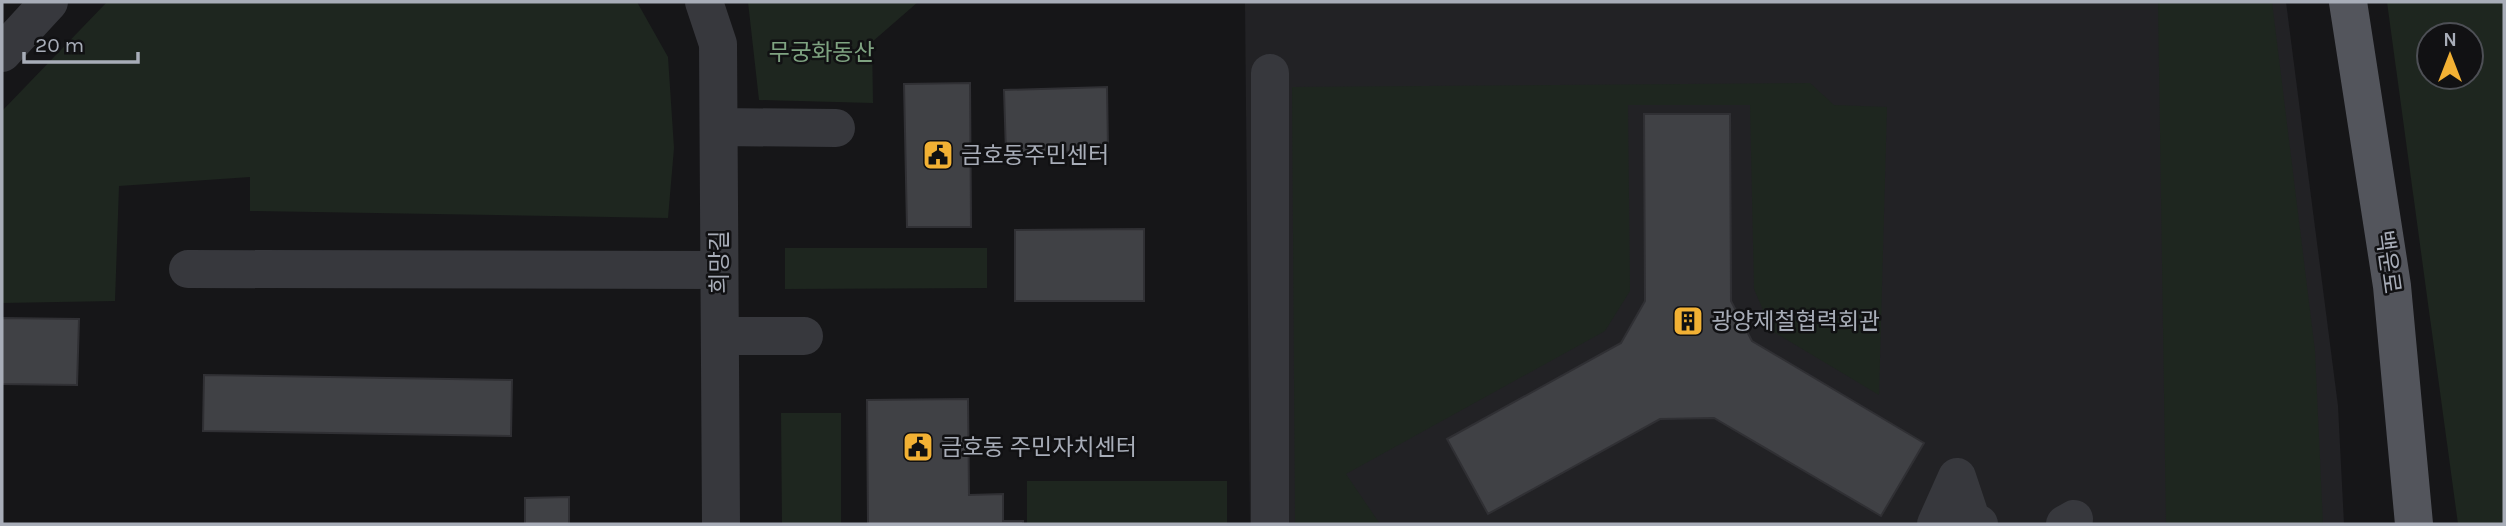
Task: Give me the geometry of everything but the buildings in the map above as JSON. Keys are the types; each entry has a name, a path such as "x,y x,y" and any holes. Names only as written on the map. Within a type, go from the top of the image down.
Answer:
{"main road":[{"name":"백운로","path":"2348,2 2392,286 2414,524"}],"street":[{"path":"2,54 49,2"},
{"name":"희망길","path":"704,2 718,44 721,524"},
{"path":"1270,73 1270,524"},
{"path":"719,127 836,128"},
{"path":"188,268 719,270"},
{"path":"720,336 804,336"},
{"path":"1936,524 1957,477 1971,519 1979,524"}],"shaded area":[{"path":"1245,2 2286,2 2338,406 2344,524 1250,524"}],"green space":[{"path":"107,2 637,2 668,57 674,148 668,218 250,211 250,177 119,186 115,301 2,303 2,111"},
{"name":"무궁화동산","path":"748,2 918,2 872,42 873,103 759,100"},
{"path":"2158,2 2272,2 2315,351 2323,524 2166,524"},
{"path":"2387,2 2504,2 2504,524 2458,524"},
{"path":"1810,83 1834,105 1887,107 1879,395 1772,331 1754,289 1750,105 1628,105 1630,291 1605,331 1346,474 1380,524 1295,524 1292,87"},
{"path":"785,248 987,248 987,288 785,289"},
{"path":"781,413 841,413 841,524 782,524"},
{"path":"1027,481 1227,481 1227,524 1027,524"}],"place":[{"name":"금호동주민센터","path":"938,155"},
{"name":"광양제철협력회관","path":"1688,321"},
{"name":"금호동 주민자치센터","path":"918,447"}]}
